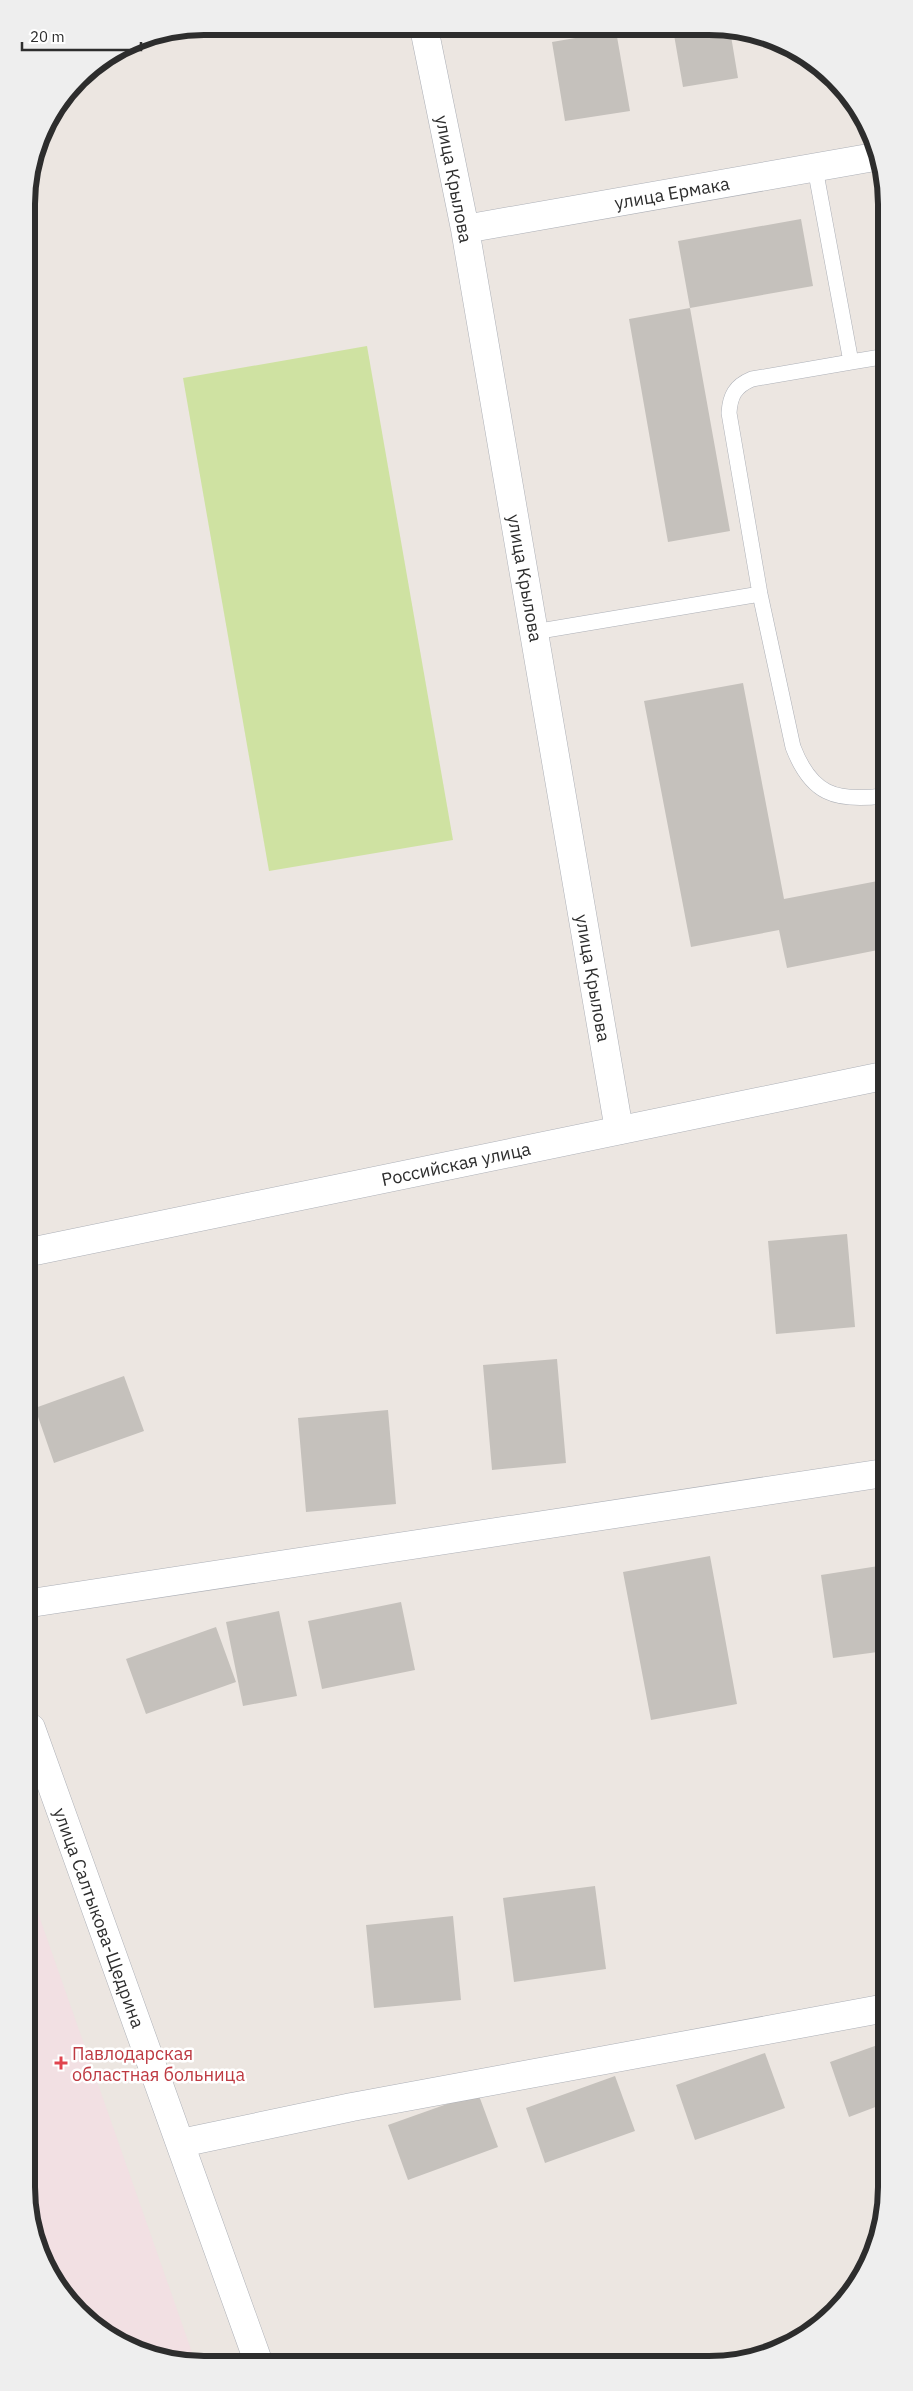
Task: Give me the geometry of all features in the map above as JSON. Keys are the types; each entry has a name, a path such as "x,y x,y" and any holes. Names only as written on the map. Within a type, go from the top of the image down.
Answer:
{"street":[{"name":"улица Крылова","path":"425,35 465,229 619,1130"},
{"name":"улица Ермака","path":"465,229 871,158"},
{"name":"Российская улица","path":"35,1251 878,1077"},
{"path":"35,1602 878,1474"},
{"name":"улица Салтыкова-Щедрина","path":"35,1739 182,2143 256,2356"},
{"path":"182,2143 362,2105 878,2009"}],"lane":[{"path":"815,168 851,362"},
{"path":"878,358 752,379 742,383 735,389 730,400 729,413 760,594 793,747 801,767 816,786 834,794 856,799 878,796"},
{"path":"534,632 760,594"}],"shaded area":[{"name":"Павлодарская областная больница","path":"35,1904 193,2356 171,2353 149,2347 129,2339 110,2328 77,2299 63,2281 48,2252 36,2209 35,2187"}],"green space":[{"path":"367,346 453,840 269,871 183,378"}],"building":[{"path":"593,35 617,35 630,111 565,121 552,42"},
{"path":"674,35 731,36 738,78 683,87"},
{"path":"801,219 813,286 690,308 678,241"},
{"path":"690,308 730,531 668,542 629,319"},
{"path":"743,683 784,899 878,881 878,950 787,968 779,930 691,947 644,701"},
{"path":"847,1234 855,1327 776,1334 768,1241"},
{"path":"557,1359 566,1463 492,1470 483,1365"},
{"path":"124,1376 144,1431 54,1463 35,1408"},
{"path":"388,1410 396,1504 306,1512 298,1418"},
{"path":"710,1556 737,1704 651,1720 623,1572"},
{"path":"878,1566 878,1652 833,1658 821,1575"},
{"path":"401,1602 415,1670 322,1689 308,1621"},
{"path":"279,1611 297,1696 243,1706 226,1622"},
{"path":"216,1627 236,1682 146,1714 126,1659"},
{"path":"595,1886 606,1969 514,1982 503,1898"},
{"path":"453,1916 461,2000 374,2008 366,1925"},
{"path":"878,2045 878,2106 849,2117 830,2062"},
{"path":"765,2053 785,2108 695,2140 676,2085"},
{"path":"615,2076 635,2131 545,2163 526,2108"},
{"path":"478,2093 498,2147 408,2180 388,2125"}],"place":[{"name":"Павлодарская областная больница","path":"61,2063"}]}
